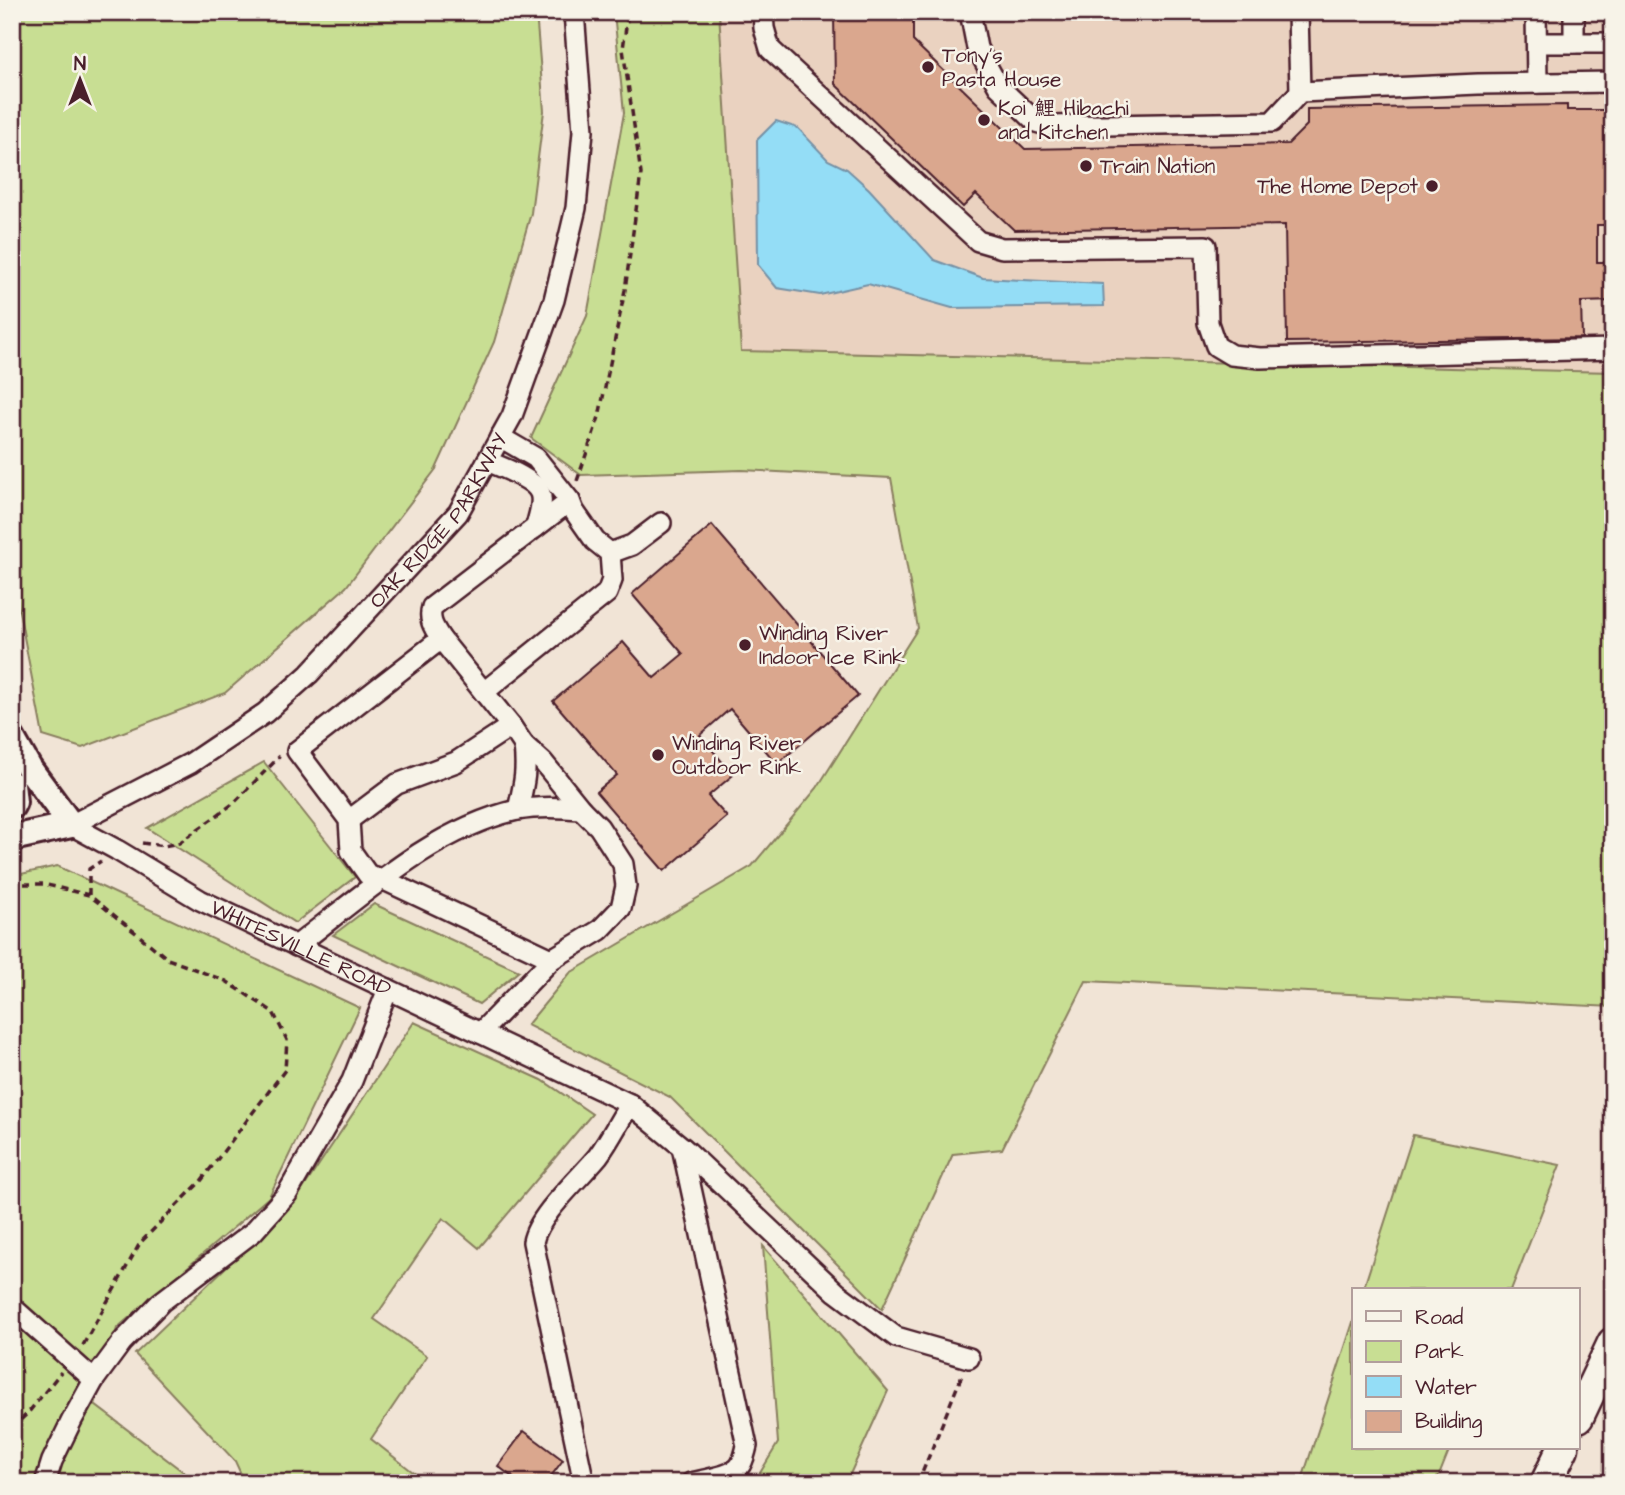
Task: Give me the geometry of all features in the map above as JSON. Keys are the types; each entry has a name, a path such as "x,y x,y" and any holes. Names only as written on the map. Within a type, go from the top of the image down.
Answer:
{"highway":[{"path":"1580,1413 1612,1344"},
{"path":"1546,1483 1562,1450"}],"main road":[{"name":"WHITESVILLE ROAD","path":"12,738 39,783 71,825"},
{"path":"12,784 12,806"},
{"name":"OAK RIDGE PARKWAY","path":"12,838 71,825"}],"street":[{"name":"OAK RIDGE PARKWAY","path":"71,825 191,763 274,705 309,674 458,513 512,416 554,300 576,208 583,131 574,12"},
{"path":"763,12 770,49 978,241 1002,248 1206,246 1208,323 1216,346 1231,355 1273,358 1613,349"},
{"path":"970,12 977,48 998,86 1036,122 1050,126 1272,122 1300,92 1298,12"},
{"path":"1536,12 1537,83"},
{"path":"1574,12 1574,43"},
{"path":"1536,43 1613,43"},
{"path":"1300,92 1613,82"},
{"path":"484,692 607,593 612,580 610,552 596,541 570,501 536,458 500,437"},
{"path":"487,461 535,485 541,502 536,527"},
{"path":"480,1033 552,959 600,930 621,908 626,886 623,864 599,827 543,762 524,745 441,639 430,615 432,607 570,501"},
{"path":"610,552 632,545 661,523"},
{"path":"441,639 297,751 349,820 351,850 369,876 382,879 552,959"},
{"path":"349,820 397,784 456,762 511,726"},
{"path":"518,810 526,781 524,745"},
{"path":"296,946 403,864 462,830 518,810 550,806 581,809"},
{"name":"WHITESVILLE ROAD","path":"71,825 200,900 630,1104 682,1147 836,1292 896,1337 969,1358"},
{"path":"45,1483 52,1461 72,1420 94,1380 122,1342 161,1302 253,1232 287,1194 352,1081 388,989"},
{"path":"583,1483 533,1242 535,1232 568,1188 598,1155 630,1104"},
{"path":"682,1147 747,1446 744,1459 733,1472 691,1483"},
{"path":"12,1307 94,1380"}],"path":[{"path":"570,501 598,417 625,290 641,174 623,49 628,12"},
{"path":"89,895 89,869 117,850 139,843 164,846 178,843 234,803 282,755"},
{"path":"12,884 43,884 89,895 168,959 226,981 273,1012 287,1040 285,1070 201,1181 139,1243 85,1344 28,1413 12,1428"},
{"path":"918,1483 969,1358"}],"shaded area":[{"path":"719,12 1613,12 1613,372 741,351"}],"green space":[{"path":"12,12 536,12 544,111 531,213 494,342 436,469 346,587 225,693 82,748 43,736 12,574"},
{"path":"614,12 719,12 741,351 1613,372 1613,1007 1086,981 1002,1149 953,1154 882,1309 670,1097 527,1025 570,973 752,866 817,788 918,628 891,478 742,470 581,475 531,438 587,316 624,113"},
{"path":"264,762 355,877 295,923 147,828"},
{"path":"57,866 360,1008 269,1197 117,1328 95,1405 190,1477 193,1483 12,1483 12,876"},
{"path":"374,904 519,971 479,1004 333,935"},
{"path":"414,1022 542,1080 592,1114 479,1248 443,1218 374,1319 427,1356 371,1439 427,1483 245,1483 235,1461 135,1354 294,1202"},
{"path":"1413,1135 1560,1165 1512,1288 1364,1288"},
{"path":"763,1246 888,1391 846,1483 754,1483 778,1443"},
{"path":"1352,1325 1352,1450 1449,1450 1436,1483 1301,1483"}],"water":[{"path":"776,121 798,128 828,160 847,169 934,260 983,278 1103,284 1104,306 952,308 868,284 820,295 777,288 758,265 757,140"}],"building":[{"path":"834,12 913,12 913,41 1025,149 1288,144 1307,125 1307,109 1567,105 1567,110 1613,110 1613,225 1597,225 1597,262 1613,262 1613,301 1581,302 1582,338 1287,342 1285,225 1014,230 976,194 963,207 835,84"},
{"path":"712,525 858,696 777,764 730,709 700,735 733,775 708,796 727,817 664,871 596,792 617,775 553,701 623,642 654,678 683,654 632,594"},
{"path":"524,1431 563,1460 546,1483 520,1483 498,1466"}],"place":[{"name":"Tony's Pasta House","path":"928,67"},
{"name":"Koi 鯉 Hibachi and Kitchen","path":"984,120"},
{"name":"Train Nation","path":"1086,166"},
{"name":"The Home Depot","path":"1432,186"},
{"name":"Winding River Indoor Ice Rink","path":"745,645"},
{"name":"Winding River Outdoor Rink","path":"658,755"}]}
